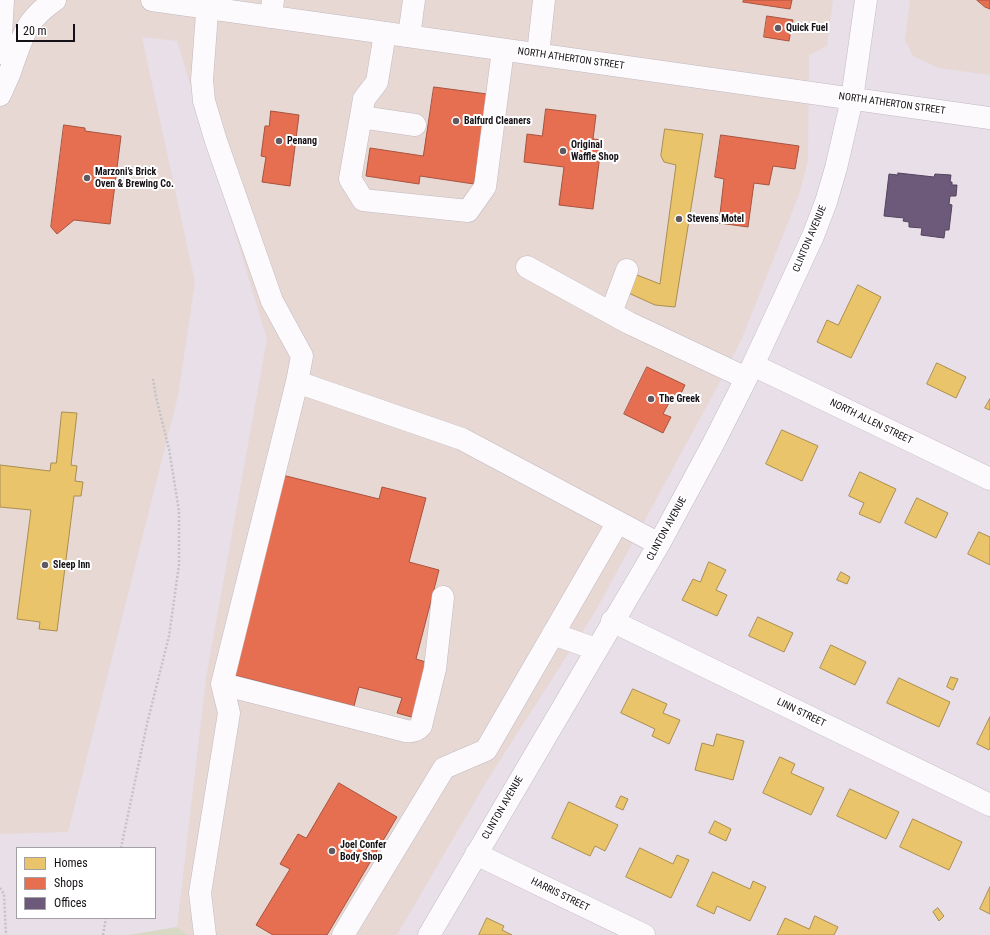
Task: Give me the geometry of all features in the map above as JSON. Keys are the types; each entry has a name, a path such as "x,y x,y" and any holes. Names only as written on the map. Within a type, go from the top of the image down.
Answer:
{"street":[{"path":"0,53 3,0"},
{"path":"0,94 12,67 21,39 27,28 36,16 55,0"},
{"name":"NORTH ATHERTON STREET","path":"152,0 272,8 385,33 990,118"},
{"path":"409,36 414,0"},
{"path":"538,54 544,0"},
{"name":"CLINTON AVENUE","path":"429,935 612,621 659,544 750,372 814,236 834,175 852,99 866,0"},
{"path":"205,935 200,893 229,713 222,684 302,356 272,301 216,141 204,101 202,80 208,4"},
{"path":"385,33 377,82 364,99 350,179 363,200 468,211 485,187 503,50"},
{"path":"361,117 415,125"},
{"name":"NORTH ALLEN STREET","path":"527,267 635,326 750,372 990,479"},
{"path":"611,313 627,270"},
{"path":"296,382 462,439 659,544"},
{"path":"343,935 444,768 486,750 618,522"},
{"path":"222,684 406,731 412,732 418,730 421,726 435,669 443,597"},
{"name":"LINN STREET","path":"612,621 990,805"},
{"path":"553,634 596,649"},
{"name":"HARRIS STREET","path":"476,854 644,935"}],"path":[{"path":"121,847 147,724 170,636 179,565 178,511 169,449 153,379"},
{"path":"0,888 4,894 6,935"},
{"path":"103,935 106,919"}],"shaded area":[{"path":"0,0 833,0 827,46 809,55 808,160 800,192 742,338 722,378 595,612 488,779 397,935 188,935 177,927 206,678 267,339 177,41 142,37 195,282 178,396 68,832 0,834"},
{"path":"910,0 990,0 990,75 938,68 913,56 905,40"}],"green space":[{"path":"177,927 188,935 129,935"}],"building: Homes":[{"name":"Stevens Motel","path":"665,129 703,134 675,307 655,305 624,291 632,273 660,284 676,165 664,162 661,156"},
{"path":"858,285 881,297 851,358 817,342 827,320 838,325"},
{"path":"937,363 966,377 956,398 927,384"},
{"path":"990,399 990,410 985,408"},
{"name":"Sleep Inn","path":"62,412 77,413 71,465 77,466 75,481 83,482 81,496 74,496 57,631 39,629 40,622 17,619 31,510 0,507 0,465 50,471 51,463 56,463"},
{"path":"782,430 818,446 802,481 766,464"},
{"path":"860,472 896,489 880,523 859,514 864,503 849,496"},
{"path":"917,498 948,513 936,538 905,523"},
{"path":"979,532 990,537 990,565 968,554"},
{"path":"709,562 726,570 716,590 727,595 717,616 682,600 693,579 700,582"},
{"path":"841,572 850,577 847,584 837,580"},
{"path":"758,617 793,633 784,652 749,636"},
{"path":"831,645 866,662 855,685 820,668"},
{"path":"951,677 958,679 953,690 947,687"},
{"path":"899,678 950,702 939,727 887,703"},
{"path":"633,689 667,704 663,713 680,720 669,744 652,736 655,729 621,713"},
{"path":"990,717 990,748 989,750 977,744"},
{"path":"717,734 744,741 733,780 695,770 702,743 713,746"},
{"path":"780,757 795,764 791,773 824,788 811,815 763,793"},
{"path":"850,789 899,812 886,839 837,816"},
{"path":"621,796 628,799 623,810 616,807"},
{"path":"569,802 618,825 605,851 595,846 590,856 552,838"},
{"path":"913,819 962,842 949,870 900,847"},
{"path":"715,821 731,829 726,841 709,833"},
{"path":"640,848 673,864 677,855 689,860 671,898 626,877"},
{"path":"713,872 750,889 753,881 766,887 750,921 717,906 714,914 697,906"},
{"path":"990,887 990,914 980,909"},
{"path":"938,908 944,916 939,921 933,912"},
{"path":"815,916 838,927 834,935 777,935 785,918 809,929"},
{"path":"487,918 504,926 502,930 512,935 479,935"}],"building: Shops":[{"path":"744,0 792,0 790,9 743,2"},
{"path":"977,0 990,0 990,9 985,7"},
{"name":"Quick Fuel","path":"767,16 793,20 789,41 764,37"},
{"name":"Balfurd Cleaners","path":"434,87 487,94 474,184 420,176 419,184 366,176 370,148 423,156"},
{"name":"Original Waffle Shop","path":"546,109 596,115 593,139 602,140 593,209 559,205 564,167 524,162 527,134 542,136"},
{"name":"Penang","path":"271,111 299,115 290,186 262,182 266,157 261,156 265,126 269,126"},
{"name":"Marzoni’s Brick Oven & Brewing Co.","path":"64,125 85,128 85,131 121,136 110,224 74,220 57,234 51,227"},
{"path":"721,135 799,146 795,169 773,166 769,185 754,183 748,227 719,223 724,179 715,177"},
{"name":"The Greek","path":"647,367 685,385 678,400 672,397 663,414 671,417 663,433 624,414"},
{"path":"282,475 379,499 382,487 426,498 409,562 439,570 416,659 429,663 415,718 397,713 402,698 359,687 354,706 230,674"},
{"name":"Joel Confer Body Shop","path":"339,783 397,817 327,935 273,935 256,925 290,869 280,864 298,834 306,838"}],"building: Offices":[{"path":"898,173 934,177 935,174 951,175 950,182 952,182 952,185 957,185 956,196 950,196 949,204 952,205 949,230 945,230 944,238 921,235 922,228 909,227 909,222 903,221 904,218 884,216 889,174 898,175"}],"place":[{"name":"Quick Fuel","path":"778,28"},
{"name":"Balfurd Cleaners","path":"456,121"},
{"name":"Penang","path":"279,141"},
{"name":"Original Waffle Shop","path":"563,151"},
{"name":"Marzoni’s Brick Oven & Brewing Co.","path":"87,178"},
{"name":"Stevens Motel","path":"679,219"},
{"name":"The Greek","path":"651,399"},
{"name":"Sleep Inn","path":"45,565"},
{"name":"Joel Confer Body Shop","path":"332,851"}]}
